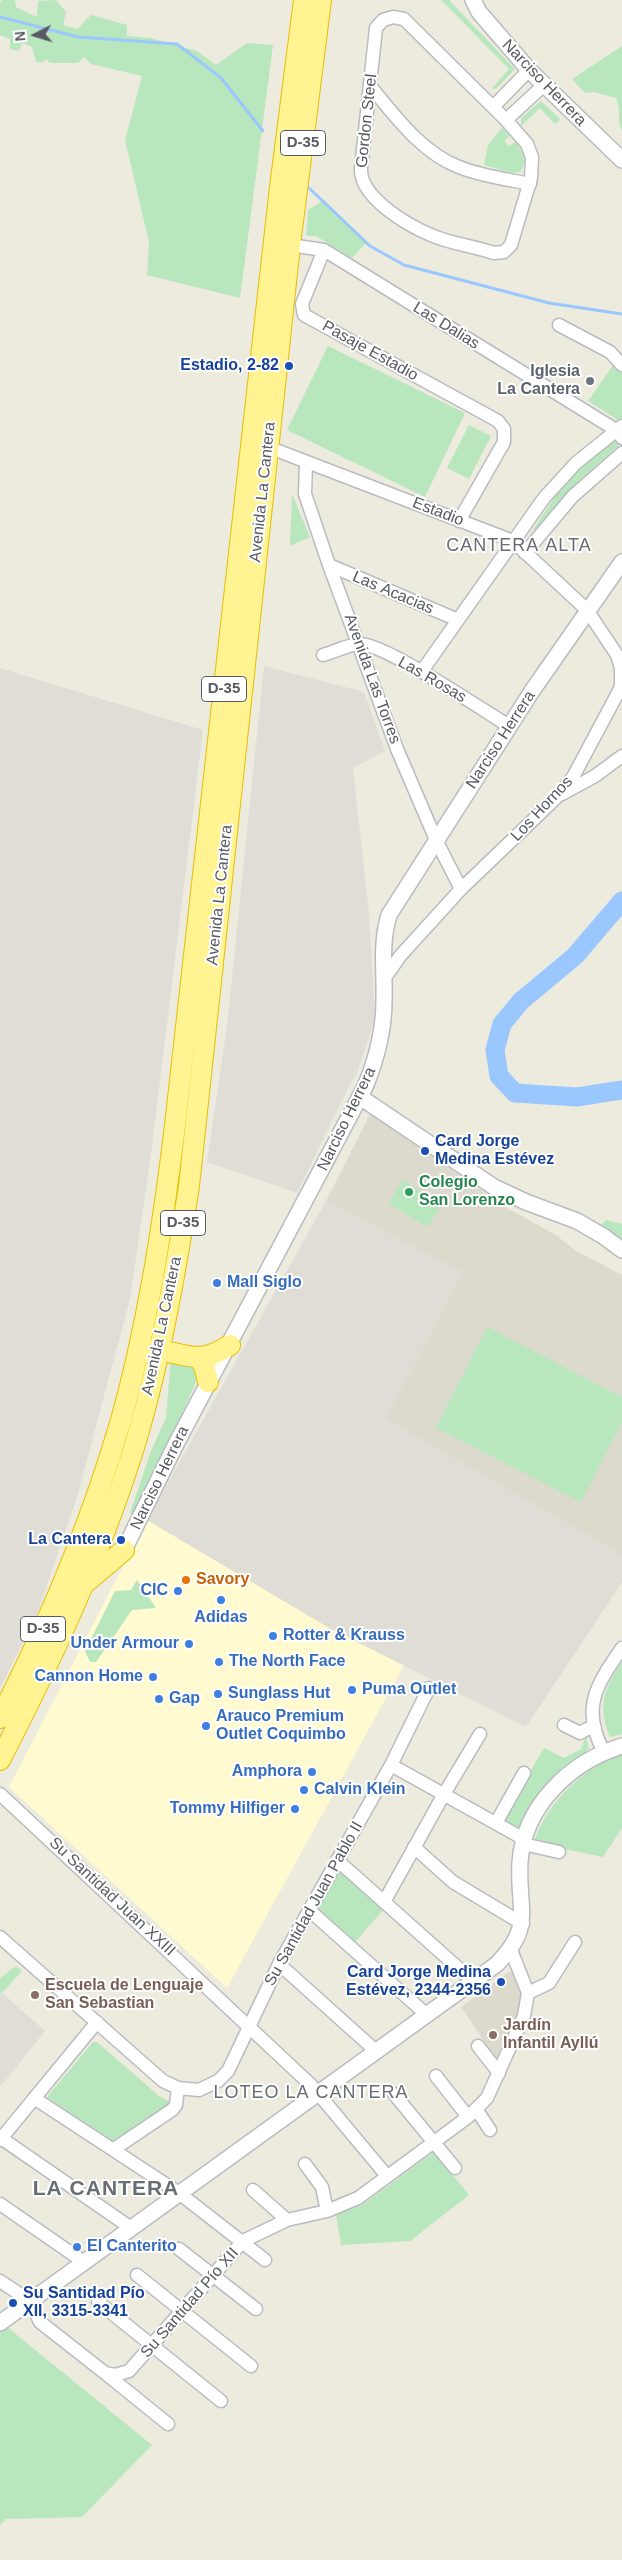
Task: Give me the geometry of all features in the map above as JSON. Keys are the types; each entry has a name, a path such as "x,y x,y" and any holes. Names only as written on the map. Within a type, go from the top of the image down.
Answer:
{"highway":[{"name":"Avenida La Cantera","path":"0,1718 47,1621 89,1544 132,1454 159,1351 176,1269 189,1186 268,447 282,244 304,0"},
{"name":"Avenida La Cantera","path":"0,1760 40,1683 82,1586 89,1544 138,1354 159,1245 282,244 321,0"},
{"path":"138,1354 159,1351 199,1359 218,1353 230,1346"},
{"path":"199,1359 204,1365 208,1382"},
{"path":"89,1544 113,1554 124,1550"},
{"path":"82,1586 124,1550"}],"street":[{"name":"Narciso Herrera","path":"473,0 493,29 529,70 622,160"},
{"name":"Gordon Steel","path":"399,17 404,19 493,107 527,144 532,164 530,184 511,245 504,252 494,254 432,236 416,228 379,201 363,184 361,168 371,87 376,28 388,18 399,17"},
{"path":"493,107 529,70"},
{"path":"506,120 544,85"},
{"path":"371,87 422,144 443,160 466,170 530,184"},
{"name":"Las Dalias","path":"282,244 324,250 620,432"},
{"name":"Pasaje Estadio","path":"324,250 302,304 304,314 498,421 504,429 504,442 459,521"},
{"path":"559,326 610,352 622,365"},
{"path":"422,671 513,541 558,482 620,432"},
{"name":"Estadio","path":"268,447 513,541 587,610"},
{"path":"525,553 573,496 622,453"},
{"name":"Avenida Las Torres","path":"306,462 305,494 329,565 360,644 397,749 436,840 461,889"},
{"name":"Narciso Herrera","path":"124,1550 208,1382 230,1346 360,1097 372,1070 382,1034 384,979 382,944 389,915 509,726 587,610 622,562"},
{"name":"Las Acacias","path":"329,565 458,620"},
{"name":"Los Hornos","path":"384,979 401,955 461,889 558,796 573,777 609,711 622,681 617,655 587,610"},
{"path":"323,655 360,644"},
{"name":"Las Rosas","path":"360,644 372,646 422,671 509,726"},
{"path":"558,796 594,776 622,756"},
{"path":"360,1097 494,1187 526,1202 585,1224 622,1250"},
{"path":"604,1752 595,1728 593,1706 596,1690 602,1676 622,1648"},
{"name":"Su Santidad Juan Pablo II","path":"0,1937 19,1956 163,2081 178,2088 199,2090 218,2081 228,2071 279,1964 391,1764 429,1688"},
{"path":"564,1725 580,1733 587,1729 595,1728"},
{"path":"384,1902 480,1734"},
{"path":"0,2323 497,1964 511,1950 523,1924 520,1864 523,1842 544,1798 569,1775 604,1752 622,1746"},
{"path":"391,1764 496,1823 523,1842 559,1852"},
{"path":"496,1823 524,1773"},
{"name":"Su Santidad Juan XXIII","path":"0,1794 250,2026 318,2092 387,2176"},
{"path":"414,1848 453,1882 523,1924"},
{"path":"337,1860 474,1982"},
{"path":"308,1910 427,2015"},
{"path":"511,1950 528,1993 548,1982 575,1942"},
{"name":"Su Santidad Juan Pablo II","path":"0,1945 19,1956"},
{"path":"279,1964 376,2052"},
{"name":"Su Santidad Pío XII","path":"105,2373 115,2375 129,2371 183,2312 243,2241 287,2220 327,2211 358,2198 472,2113 487,2098 499,2073 524,2016 528,1993"},
{"path":"97,2022 1,2139 131,2228"},
{"path":"478,2046 499,2073"},
{"path":"436,2076 490,2130"},
{"path":"114,2149 172,2110 176,2105 178,2088"},
{"path":"394,2094 455,2168"},
{"path":"34,2098 179,2193 265,2260"},
{"path":"305,2164 322,2187 327,2211"},
{"path":"253,2190 287,2220"},
{"path":"0,2204 84,2262"},
{"path":"179,2249 256,2309"},
{"path":"137,2276 250,2366"},
{"path":"0,2281 30,2301 40,2322 168,2424"},
{"path":"98,2302 221,2401"}],"shaded area":[{"path":"264,666 364,692 385,751 353,768 369,914 375,1019 356,1076 351,1082 297,1193 207,1162 227,1026"},
{"path":"0,668 203,730 151,1154 130,1299 77,1497 36,1617 0,1688"},
{"name":"Colegio San Lorenzo","path":"370,1114 505,1207 556,1235 576,1251 622,1275 622,1555 386,1419 462,1272 326,1201"},
{"path":"326,1201 462,1272 386,1419 622,1555 622,1582 526,1727 331,1629 147,1520"},
{"name":"Arauco Premium Outlet Coquimbo","path":"147,1520 331,1629 404,1665 227,1988 9,1787"},
{"name":"Jardín Infantil Ayllú","path":"513,1969 522,1995 518,2011 496,2059 461,2007"},
{"path":"0,1991 45,2031 0,2087"}],"green space":[{"path":"2,0 15,0 16,7 37,17 38,1 56,0 66,12 63,25 77,29 91,15 127,25 127,36 150,38 197,51 216,65 247,43 273,45 240,298 147,275 149,242 125,140 142,76 91,64 84,57 78,63 50,63 46,59 43,62 36,62 32,47 22,43 19,51 10,49 10,39 0,35 0,3"},
{"path":"441,0 449,0 515,69 496,89 492,88 509,69"},
{"path":"622,46 622,131 619,124 619,107 616,98 594,92 585,93 572,79"},
{"path":"541,101 560,119 555,124 540,108 521,126 521,118"},
{"path":"502,128 510,136 504,141 509,146 515,142 522,153 524,164 520,172 512,173 484,165 488,145"},
{"path":"324,200 367,242 352,258 316,236 306,236 308,210"},
{"path":"328,346 465,413 425,497 287,430"},
{"path":"616,361 622,370 622,418 618,420 588,401"},
{"path":"469,425 491,436 469,479 447,468"},
{"path":"612,435 619,442 619,445 577,482 536,530 533,530 566,480"},
{"path":"292,494 310,537 290,546"},
{"name":"Colegio San Lorenzo","path":"402,1180 442,1204 428,1227 389,1204"},
{"path":"606,1220 622,1224 622,1240 601,1225"},
{"path":"487,1327 622,1397 622,1422 581,1502 436,1428"},
{"path":"171,1357 199,1366 194,1387 135,1517 130,1513 151,1451 166,1418"},
{"path":"137,1580 156,1608 132,1610 96,1662 90,1662 85,1651 115,1591 131,1590"},
{"path":"622,1661 622,1734 610,1737 604,1715 604,1698 611,1680"},
{"path":"586,1735 589,1748 519,1832 501,1821 544,1748 564,1758 581,1749"},
{"path":"622,1752 622,1828 603,1857 536,1843 535,1839 541,1824 559,1798 581,1777"},
{"path":"340,1869 384,1909 355,1942 316,1912"},
{"path":"16,1966 22,1971 2,1993 0,1991 0,1978"},
{"path":"93,2042 97,2042 159,2096 170,2102 165,2109 115,2143 47,2097"},
{"path":"434,2152 469,2195 410,2241 341,2245 336,2214 362,2205"},
{"path":"7,2327 152,2445 82,2517 6,2519 0,2525 0,2332"}],"waterway":[{"path":"0,17 78,37 177,44 221,78 263,131"},
{"path":"309,188 370,246 404,265 549,303 622,314"},
{"path":"622,901 575,956 521,1001 502,1024 495,1050 499,1076 515,1093 577,1097 622,1090"}],"place":[{"name":"Estadio, 2-82","path":"289,366"},
{"name":"Iglesia La Cantera","path":"590,381"},
{"name":"Card Jorge Medina Estévez","path":"425,1151"},
{"name":"Colegio San Lorenzo","path":"409,1192"},
{"name":"Mall Siglo","path":"217,1283"},
{"name":"La Cantera","path":"121,1540"},
{"name":"Savory","path":"186,1580"},
{"name":"CIC","path":"178,1591"},
{"name":"Adidas","path":"221,1600"},
{"name":"Rotter & Krauss","path":"273,1636"},
{"name":"Under Armour","path":"189,1644"},
{"name":"The North Face","path":"219,1662"},
{"name":"Cannon Home","path":"153,1677"},
{"name":"Puma Outlet","path":"352,1690"},
{"name":"Sunglass Hut","path":"218,1694"},
{"name":"Gap","path":"159,1699"},
{"name":"Arauco Premium Outlet Coquimbo","path":"206,1726"},
{"name":"Amphora","path":"312,1772"},
{"name":"Calvin Klein","path":"304,1790"},
{"name":"Tommy Hilfiger","path":"295,1809"},
{"name":"Card Jorge Medina Estévez, 2344-2356","path":"501,1982"},
{"name":"Escuela de Lenguaje San Sebastian","path":"35,1995"},
{"name":"Jardín Infantil Ayllú","path":"493,2035"},
{"name":"El Canterito","path":"77,2247"},
{"name":"Su Santidad Pío XII, 3315-3341","path":"13,2303"}],"district":[{"name":"CANTERA ALTA","path":"519,546"},
{"name":"LOTEO LA CANTERA","path":"311,2093"},
{"name":"LA CANTERA","path":"106,2189"}]}
